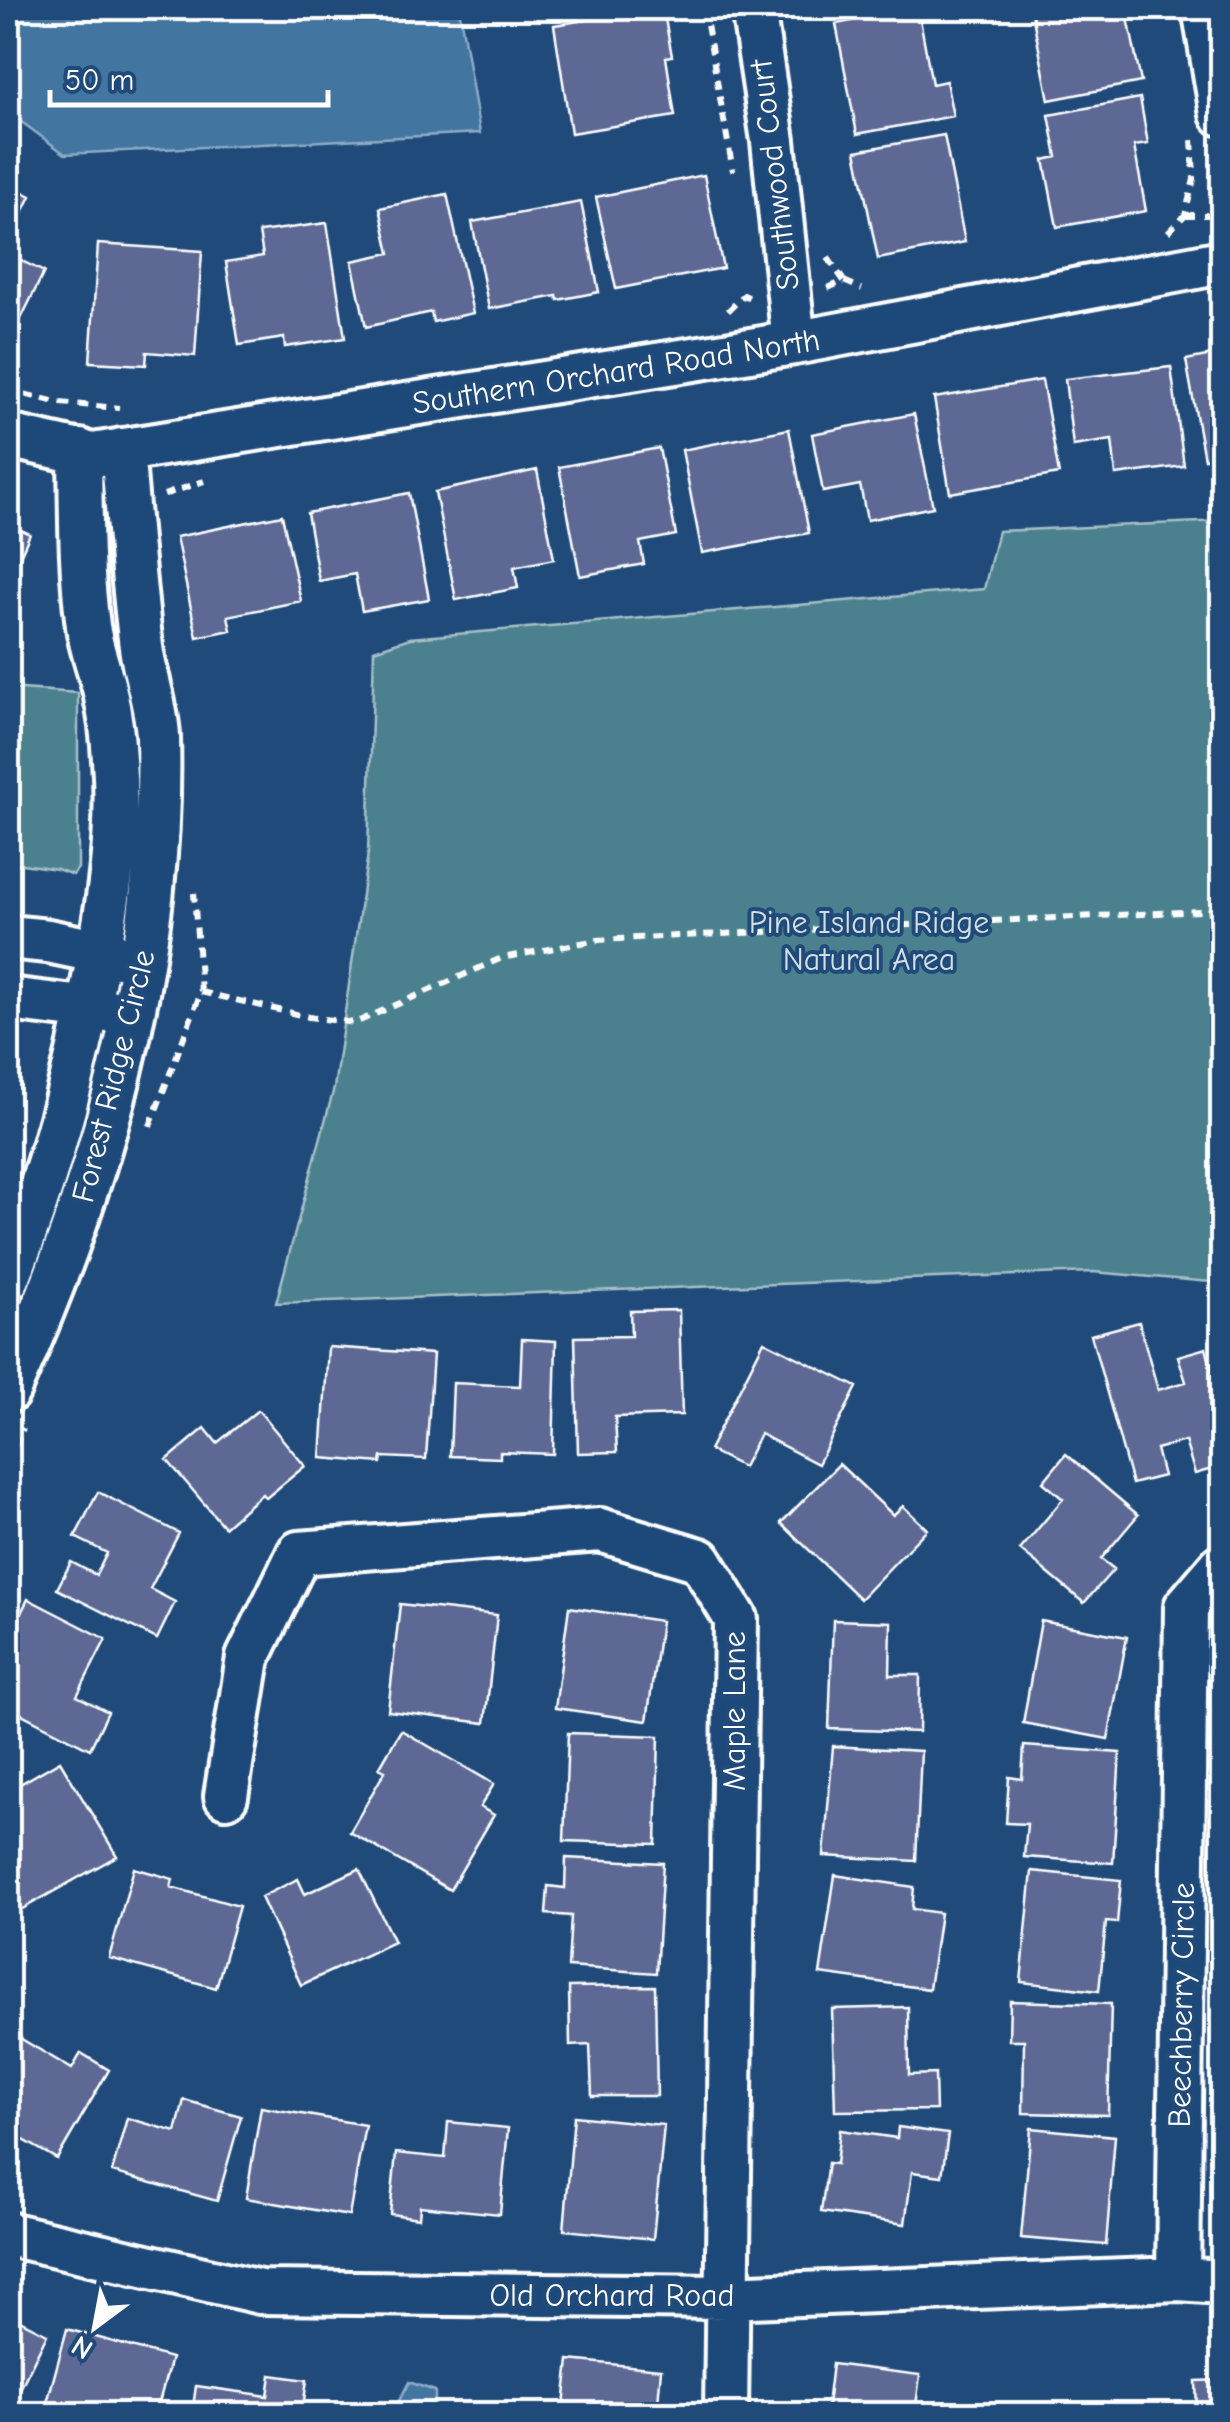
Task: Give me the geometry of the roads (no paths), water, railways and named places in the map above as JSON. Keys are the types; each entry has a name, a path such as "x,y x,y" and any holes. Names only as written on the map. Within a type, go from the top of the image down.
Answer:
{"street":[{"name":"Southwood Court","path":"753,8 773,141 794,343"},
{"path":"1204,8 1207,122"},
{"name":"Southern Orchard Road North","path":"8,436 93,454 122,450 794,343 1222,262"},
{"name":"Forest Ridge Circle","path":"8,1390 76,1222 110,1114 144,962 158,830 158,731 142,652 122,450"},
{"name":"Forest Ridge Circle","path":"8,1278 61,1124 100,952 114,851 115,762 106,694 88,632 80,452"},
{"path":"8,937 144,962"},
{"path":"8,999 134,1014"},
{"name":"Maple Lane","path":"226,1796 248,1658 299,1553 600,1530 700,1560 736,1619 726,2414"},
{"name":"Beechberry Circle","path":"1178,2280 1186,1607 1222,1565"},
{"name":"Old Orchard Road","path":"8,2234 260,2292 726,2297 1178,2280 1222,2282"}],"water":[{"path":"8,8 459,8 480,133 65,154 8,112"},
{"path":"409,2382 435,2391 435,2414 392,2414"}],"park label":[{"name":"Pine Island Ridge Natural Area","path":"869,940"}]}
